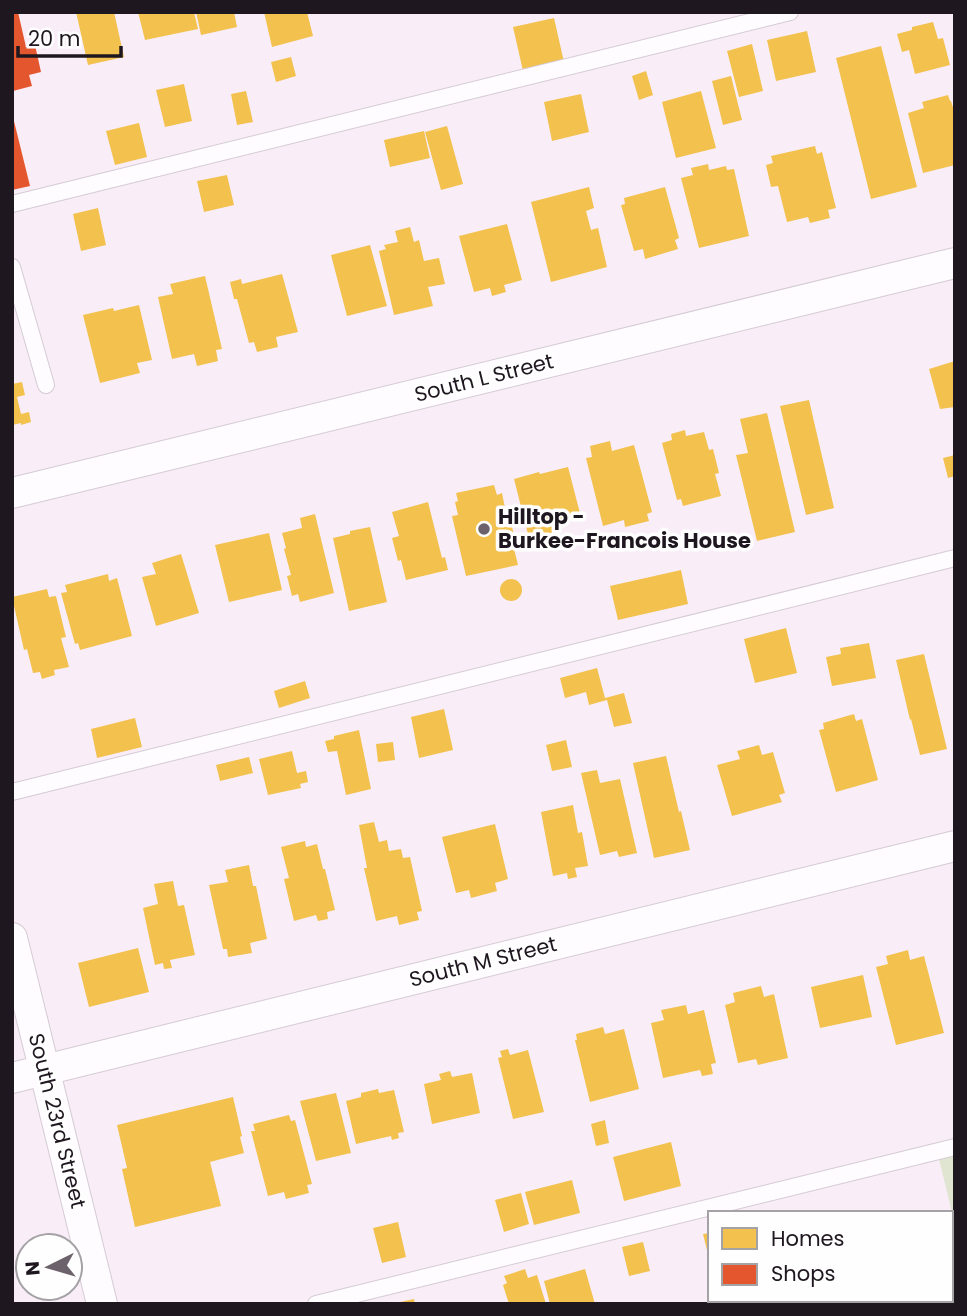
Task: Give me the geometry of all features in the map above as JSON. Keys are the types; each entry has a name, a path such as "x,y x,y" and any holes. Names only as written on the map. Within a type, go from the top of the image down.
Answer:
{"street":[{"name":"South L Street","path":"12,493 955,263"},
{"name":"South M Street","path":"12,1077 955,846"},
{"name":"South 23rd Street","path":"12,938 102,1304"}],"lane":[{"path":"12,204 790,12"},
{"path":"12,267 46,385"},
{"path":"12,792 955,558"},
{"path":"316,1304 955,1146"}],"green space":[{"path":"955,1155 955,1225 953,1211 939,1159"}],"building: Homes":[{"path":"76,12 114,12 124,57 88,65"},
{"path":"138,12 194,12 198,29 145,40"},
{"path":"196,12 234,12 237,27 201,35"},
{"path":"264,12 307,12 313,36 272,47"},
{"path":"554,18 564,62 523,71 513,27"},
{"path":"933,22 938,39 943,38 950,65 915,74 909,50 902,52 897,34"},
{"path":"807,31 816,72 776,81 767,40"},
{"path":"752,44 763,91 739,97 727,51"},
{"path":"881,46 917,187 871,199 836,58"},
{"path":"291,57 296,76 276,82 271,62"},
{"path":"646,71 653,95 639,100 632,76"},
{"path":"731,76 742,120 723,125 712,81"},
{"path":"184,84 192,121 165,127 156,90"},
{"path":"246,91 253,122 237,125 231,94"},
{"path":"701,91 716,148 676,158 662,102"},
{"path":"581,94 589,132 552,141 544,102"},
{"path":"948,95 955,114 955,165 923,173 908,113 924,108 922,102"},
{"path":"139,123 147,157 115,165 106,131"},
{"path":"447,126 463,184 441,190 425,132"},
{"path":"424,131 430,158 390,167 384,140"},
{"path":"815,146 817,154 822,152 836,208 828,210 830,218 810,223 808,217 787,222 778,186 771,187 766,165 773,163 771,156"},
{"path":"708,164 709,170 726,166 727,170 734,169 749,236 699,248 681,178 693,175 691,168"},
{"path":"227,175 234,205 204,212 197,181"},
{"path":"589,187 594,208 586,211 591,230 598,228 607,267 551,282 531,202"},
{"path":"665,187 679,238 675,240 678,249 645,259 643,249 634,251 621,205 625,204 624,198"},
{"path":"98,208 106,245 81,251 73,214"},
{"path":"507,224 522,280 504,285 506,292 492,296 490,288 474,292 459,236"},
{"path":"410,227 414,242 419,240 424,261 439,258 445,284 428,287 433,306 394,315 379,251 386,249 384,245 398,242 395,231"},
{"path":"370,245 387,306 347,316 331,255"},
{"path":"282,274 298,332 276,337 278,347 257,352 254,342 249,343 230,282 241,279 242,284"},
{"path":"205,276 222,349 216,350 218,361 197,366 194,354 172,359 158,297 173,294 170,284"},
{"path":"139,305 152,360 137,363 140,373 100,383 83,315"},
{"path":"955,361 955,407 940,409 929,369"},
{"path":"22,382 25,395 17,397 21,414 29,412 31,422 12,425 12,384"},
{"path":"809,400 834,508 806,515 780,406"},
{"path":"767,413 795,532 757,541 736,455 748,453 740,419"},
{"path":"685,430 686,436 704,432 709,450 713,449 719,473 715,474 721,496 683,506 681,499 677,500 662,443 672,440 671,434"},
{"path":"610,441 612,451 634,445 652,512 647,514 649,521 625,527 624,520 603,526 586,458 592,457 590,446"},
{"path":"955,455 955,476 948,478 943,458"},
{"path":"568,467 581,517 552,525 554,532 529,538 514,479"},
{"name":"Hilltop - Burkee-Francois House","path":"494,485 497,495 502,493 507,518 510,517 518,565 466,576 452,516 458,515 456,493"},
{"path":"428,502 442,558 445,557 448,570 406,580 392,538 399,536 392,512"},
{"path":"315,514 334,593 300,602 298,594 292,596 287,576 291,575 282,533 302,528 300,518"},
{"path":"370,527 387,602 349,611 333,538"},
{"path":"269,533 282,590 229,602 215,545"},
{"path":"181,554 199,613 156,626 142,577 156,574 152,563"},
{"path":"681,570 688,604 618,620 610,586"},
{"path":"108,574 109,581 117,578 132,636 80,650 78,643 75,644 61,593 67,592 65,585"},
{"path":"511,579 519,582 522,590 519,598 511,601 503,598 500,590 503,582"},
{"path":"47,589 49,597 56,596 66,637 61,638 69,667 54,670 55,675 42,679 40,672 33,673 27,649 24,650 12,597"},
{"path":"786,628 797,673 755,683 744,639"},
{"path":"869,643 876,678 832,686 826,657 841,654 840,648"},
{"path":"924,654 947,749 920,755 896,660"},
{"path":"597,668 605,698 624,693 632,723 614,727 607,700 589,705 586,692 565,698 560,678"},
{"path":"305,681 310,698 279,708 274,691"},
{"path":"444,709 453,750 419,758 411,717"},
{"path":"854,714 856,721 862,719 878,780 836,792 819,730 824,729 823,723"},
{"path":"135,718 142,747 97,758 91,729"},
{"path":"359,730 371,789 346,795 337,751 328,752 325,741"},
{"path":"566,740 572,767 552,771 546,745"},
{"path":"393,742 395,760 378,762 376,744"},
{"path":"759,745 762,755 773,752 785,793 779,795 782,802 732,816 717,765 740,759 737,751"},
{"path":"292,751 297,773 306,771 308,782 300,784 301,788 268,795 259,759"},
{"path":"666,756 690,850 654,858 633,763"},
{"path":"249,757 253,773 220,781 216,765"},
{"path":"597,770 600,783 620,779 637,853 619,857 617,851 600,855 581,773"},
{"path":"573,805 578,833 582,832 588,866 575,868 577,877 568,879 567,873 553,876 541,812"},
{"path":"374,822 379,842 387,840 389,851 401,849 403,858 410,857 422,911 417,912 419,920 399,925 397,916 376,921 364,868 367,868 359,825"},
{"path":"495,824 508,879 495,883 497,891 471,898 469,890 456,893 442,837"},
{"path":"305,841 306,847 317,844 325,869 335,910 327,912 328,919 318,921 316,915 294,921 284,879 289,878 281,847"},
{"path":"249,865 267,939 250,943 252,953 228,957 227,949 223,949 209,885 228,882 225,870"},
{"path":"173,881 178,906 184,905 195,955 170,960 172,968 164,969 163,963 155,965 143,908 158,904 154,884"},
{"path":"138,948 149,992 89,1007 78,963"},
{"path":"908,950 910,960 924,956 944,1033 896,1045 876,967 888,964 886,956"},
{"path":"863,975 872,1017 820,1028 811,987"},
{"path":"761,986 764,997 774,994 788,1058 758,1065 756,1059 738,1063 725,1005 735,1002 733,993"},
{"path":"686,1005 688,1014 704,1010 716,1063 711,1064 713,1074 702,1076 700,1070 663,1078 651,1023 664,1020 661,1010"},
{"path":"603,1027 605,1034 624,1029 639,1089 590,1102 575,1040 576,1034"},
{"path":"508,1049 510,1055 528,1050 544,1112 513,1119 498,1058 502,1057 500,1051"},
{"path":"450,1071 452,1077 472,1073 480,1113 432,1124 424,1084 441,1080 439,1074"},
{"path":"378,1089 379,1093 394,1090 404,1132 398,1133 399,1138 392,1140 391,1136 356,1144 346,1101 361,1097 361,1093"},
{"path":"336,1093 351,1153 316,1161 300,1101"},
{"path":"233,1097 244,1153 210,1162 221,1206 135,1227 122,1169 127,1168 117,1125"},
{"path":"289,1115 291,1121 295,1120 312,1184 307,1185 309,1193 286,1199 284,1192 268,1196 251,1131 255,1131 253,1124"},
{"path":"605,1120 609,1143 596,1146 591,1124"},
{"path":"671,1142 681,1186 624,1201 613,1157"},
{"path":"572,1180 580,1213 534,1225 525,1192"},
{"path":"521,1193 529,1224 504,1232 495,1200"},
{"path":"398,1222 406,1257 382,1263 373,1228"},
{"path":"708,1233 708,1254 703,1234"},
{"path":"643,1242 650,1271 629,1276 622,1247"},
{"path":"525,1269 528,1278 537,1275 546,1304 509,1304 503,1285 507,1283 504,1276"},
{"path":"585,1269 595,1304 550,1304 544,1281"},
{"path":"414,1299 415,1304 396,1304 396,1303"},
{"path":"884,1302 935,1304 885,1304"}],"building: Shops":[{"path":"12,12 18,12 26,47 35,45 41,72 29,75 32,86 13,91"},
{"path":"12,113 30,186 12,190"}],"place":[{"name":"Hilltop - Burkee-Francois House","path":"484,529"}]}
